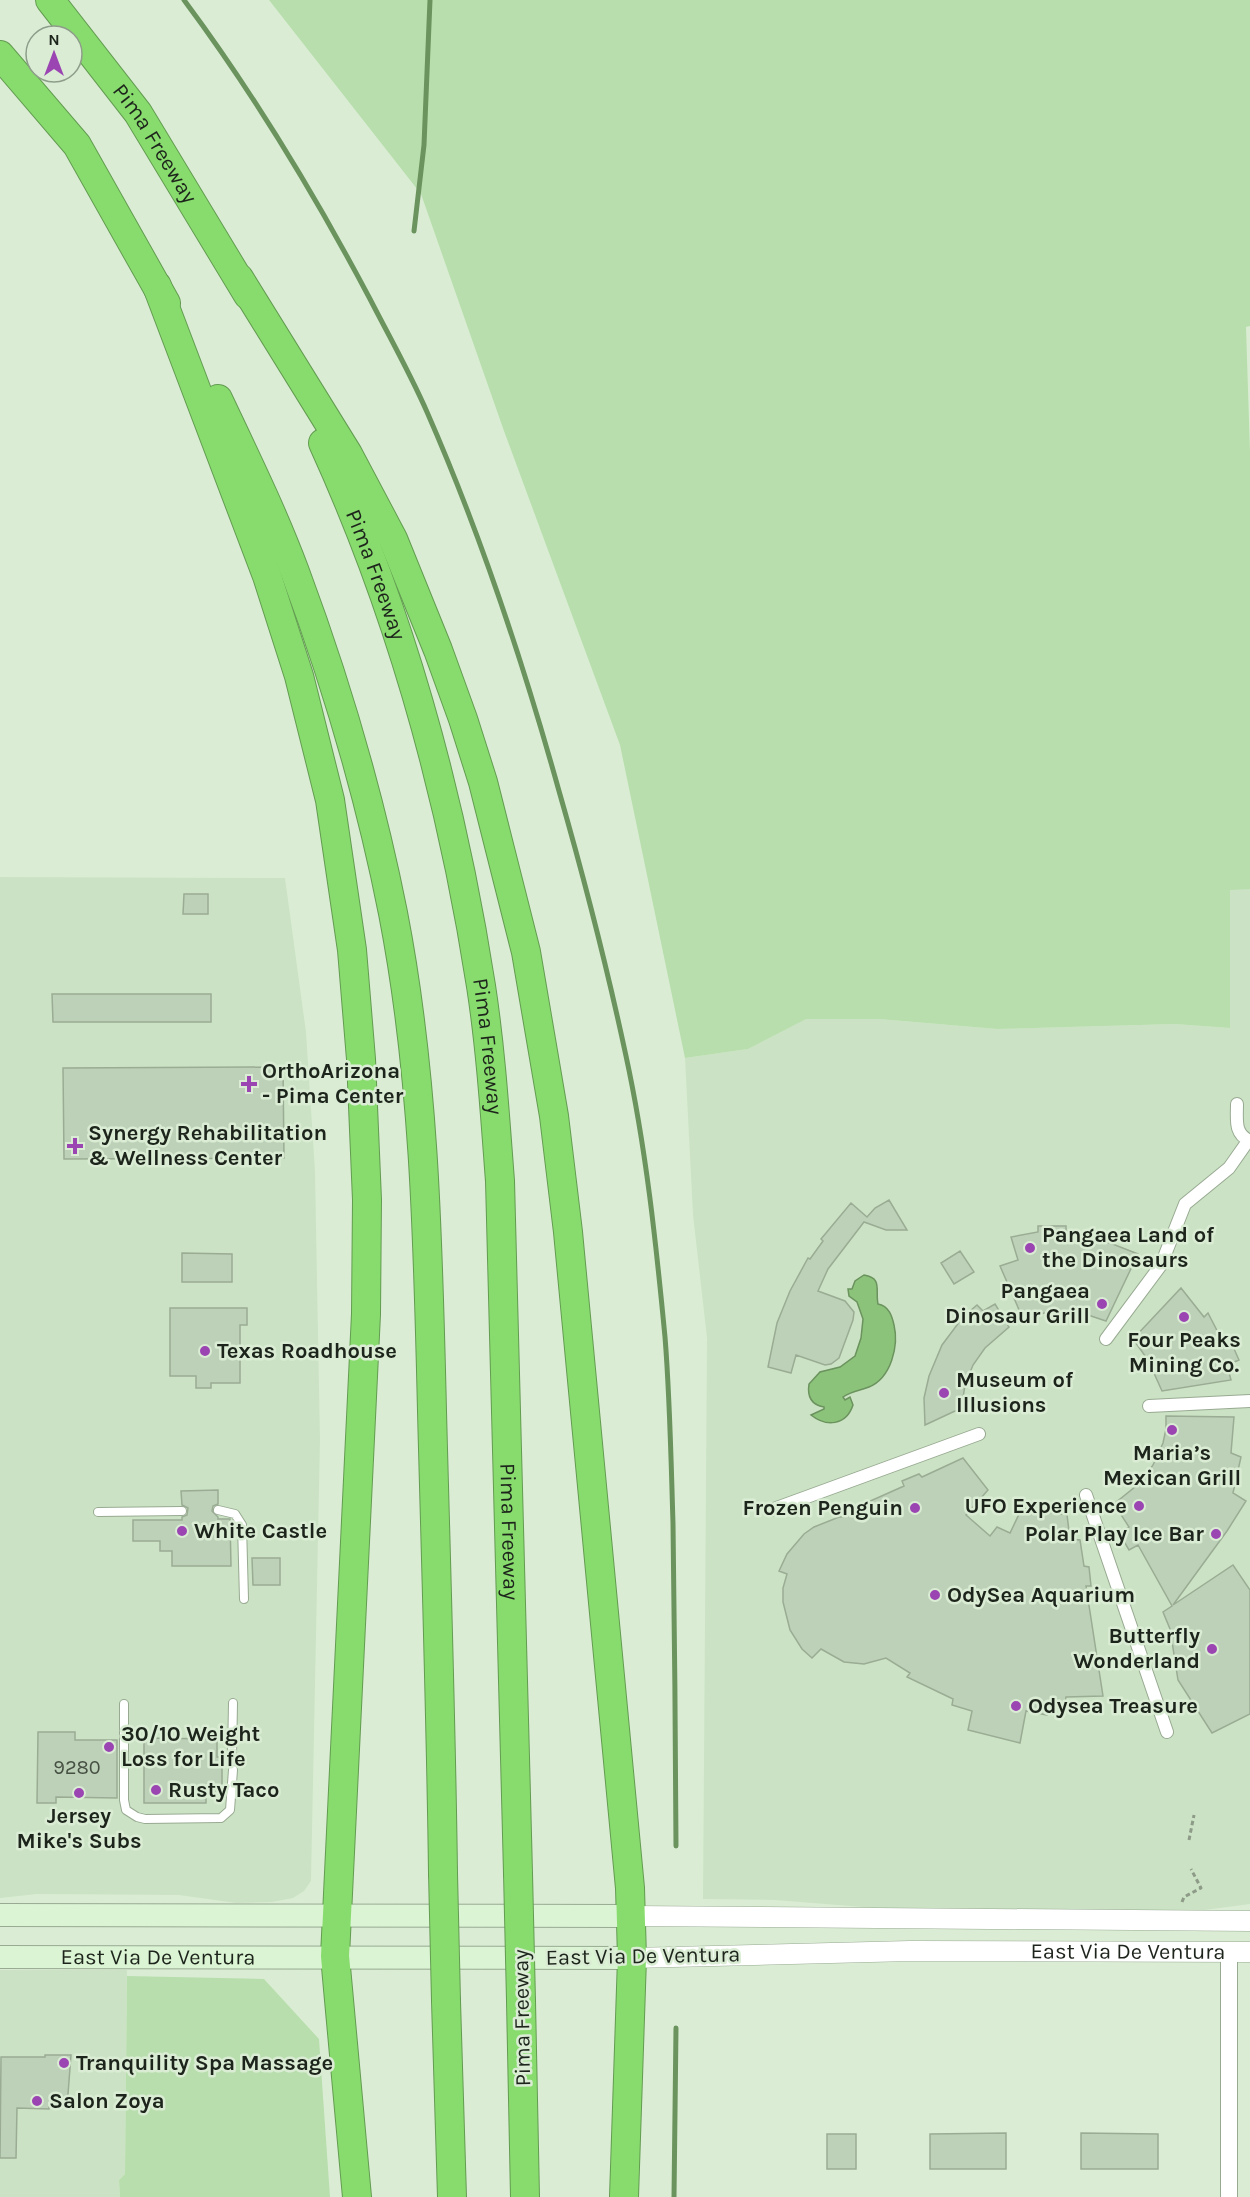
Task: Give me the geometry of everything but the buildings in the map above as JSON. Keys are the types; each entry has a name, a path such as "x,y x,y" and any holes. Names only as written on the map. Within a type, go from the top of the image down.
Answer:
{"highway":[{"name":"Pima Freeway","path":"51,0 138,113 239,278 296,385 349,502 376,572 429,739 469,916 483,999 500,1181 525,2197"},
{"path":"0,55 77,145 214,391 253,473 294,569 325,656 373,824 393,915 409,1013 426,1206 452,2197"},
{"path":"239,278 348,454 393,539 463,719 483,782 526,952 554,1116 568,1232 632,1916 624,2197"},
{"path":"157,286 267,576 299,676 330,800 352,950 361,1059 365,1164 366,1314 335,1956 357,2197"}],"main road":[{"name":"East Via De Ventura","path":"0,1915 632,1916"},
{"name":"East Via De Ventura","path":"0,1957 632,1958"}],"street":[{"path":"1106,1339 1161,1265 1185,1204 1229,1168 1249,1141 1240,1135 1237,1126 1237,1104"},
{"path":"1149,1406 1250,1401"},
{"path":"771,1510 980,1434"},
{"path":"1086,1495 1167,1731"},
{"name":"East Via De Ventura","path":"632,1916 1250,1921"},
{"name":"East Via De Ventura","path":"632,1958 910,1951 1250,1952"},
{"path":"1229,1952 1229,2197"}],"lane":[{"path":"218,1510 235,1514 242,1525 243,1599"},
{"path":"98,1512 182,1511"},
{"path":"232,1757 233,1703"},
{"path":"124,1704 124,1800 126,1810 131,1814 145,1819 221,1818 230,1810 233,1770"}],"path":[{"path":"1189,1840 1194,1815"},
{"path":"1181,1907 1184,1897 1201,1887 1191,1869"}],"shaded area":[{"path":"269,0 1250,0 1250,326 1246,327 1250,452 1250,889 1230,890 1230,1028 1175,1024 997,1029 879,1019 806,1019 748,1049 685,1058 620,745 504,431 421,194"},
{"path":"0,877 285,878 306,1032 315,1171 320,1440 311,1881 304,1891 293,1898 272,1902 236,1903 179,1895 37,1894 0,1898"},
{"path":"1230,889 1250,889 1250,1904 1197,1911 900,1910 775,1900 703,1899 707,1338 693,1215 685,1058 748,1049 805,1019 879,1019 997,1029 1175,1024 1230,1028"},
{"path":"864,1275 876,1282 878,1304 887,1309 892,1318 895,1342 892,1361 877,1383 843,1397 845,1400 850,1397 853,1405 850,1412 841,1421 829,1423 811,1415 824,1407 811,1400 809,1384 820,1372 840,1367 855,1356 861,1338 863,1319 857,1302 849,1296 848,1289 852,1289 855,1281"},
{"path":"0,1970 127,1970 125,2174 119,2180 120,2197 0,2197"},
{"path":"127,1976 264,1979 319,2039 330,2197 120,2197 119,2180 125,2174"}],"waterway":[{"path":"184,0 259,108 305,183 370,299 420,397 447,458 500,599 545,743 586,890 619,1023 633,1091 645,1161 665,1337 673,1523 676,1846"},
{"path":"414,231 424,145 430,0"},
{"path":"674,2197 676,2028"}],"place":[{"name":"OrthoArizona - Pima Center","path":"249,1084"},
{"name":"Synergy Rehabilitation & Wellness Center","path":"75,1146"},
{"name":"Pangaea Land of the Dinosaurs","path":"1030,1248"},
{"name":"Pangaea Dinosaur Grill","path":"1102,1304"},
{"name":"Four Peaks Mining Co.","path":"1184,1317"},
{"name":"Texas Roadhouse","path":"205,1351"},
{"name":"Museum of Illusions","path":"944,1393"},
{"name":"Maria’s Mexican Grill","path":"1172,1430"},
{"name":"UFO Experience","path":"1139,1506"},
{"name":"Frozen Penguin","path":"915,1508"},
{"name":"White Castle","path":"182,1531"},
{"name":"Polar Play Ice Bar","path":"1216,1534"},
{"name":"OdySea Aquarium","path":"935,1595"},
{"name":"Butterfly Wonderland","path":"1212,1649"},
{"name":"Odysea Treasure","path":"1016,1706"},
{"name":"30/10 Weight Loss for Life","path":"109,1747"},
{"name":"Rusty Taco","path":"156,1790"},
{"name":"Jersey Mike's Subs","path":"79,1793"},
{"name":"Tranquility Spa Massage","path":"64,2063"},
{"name":"Salon Zoya","path":"37,2101"}]}
